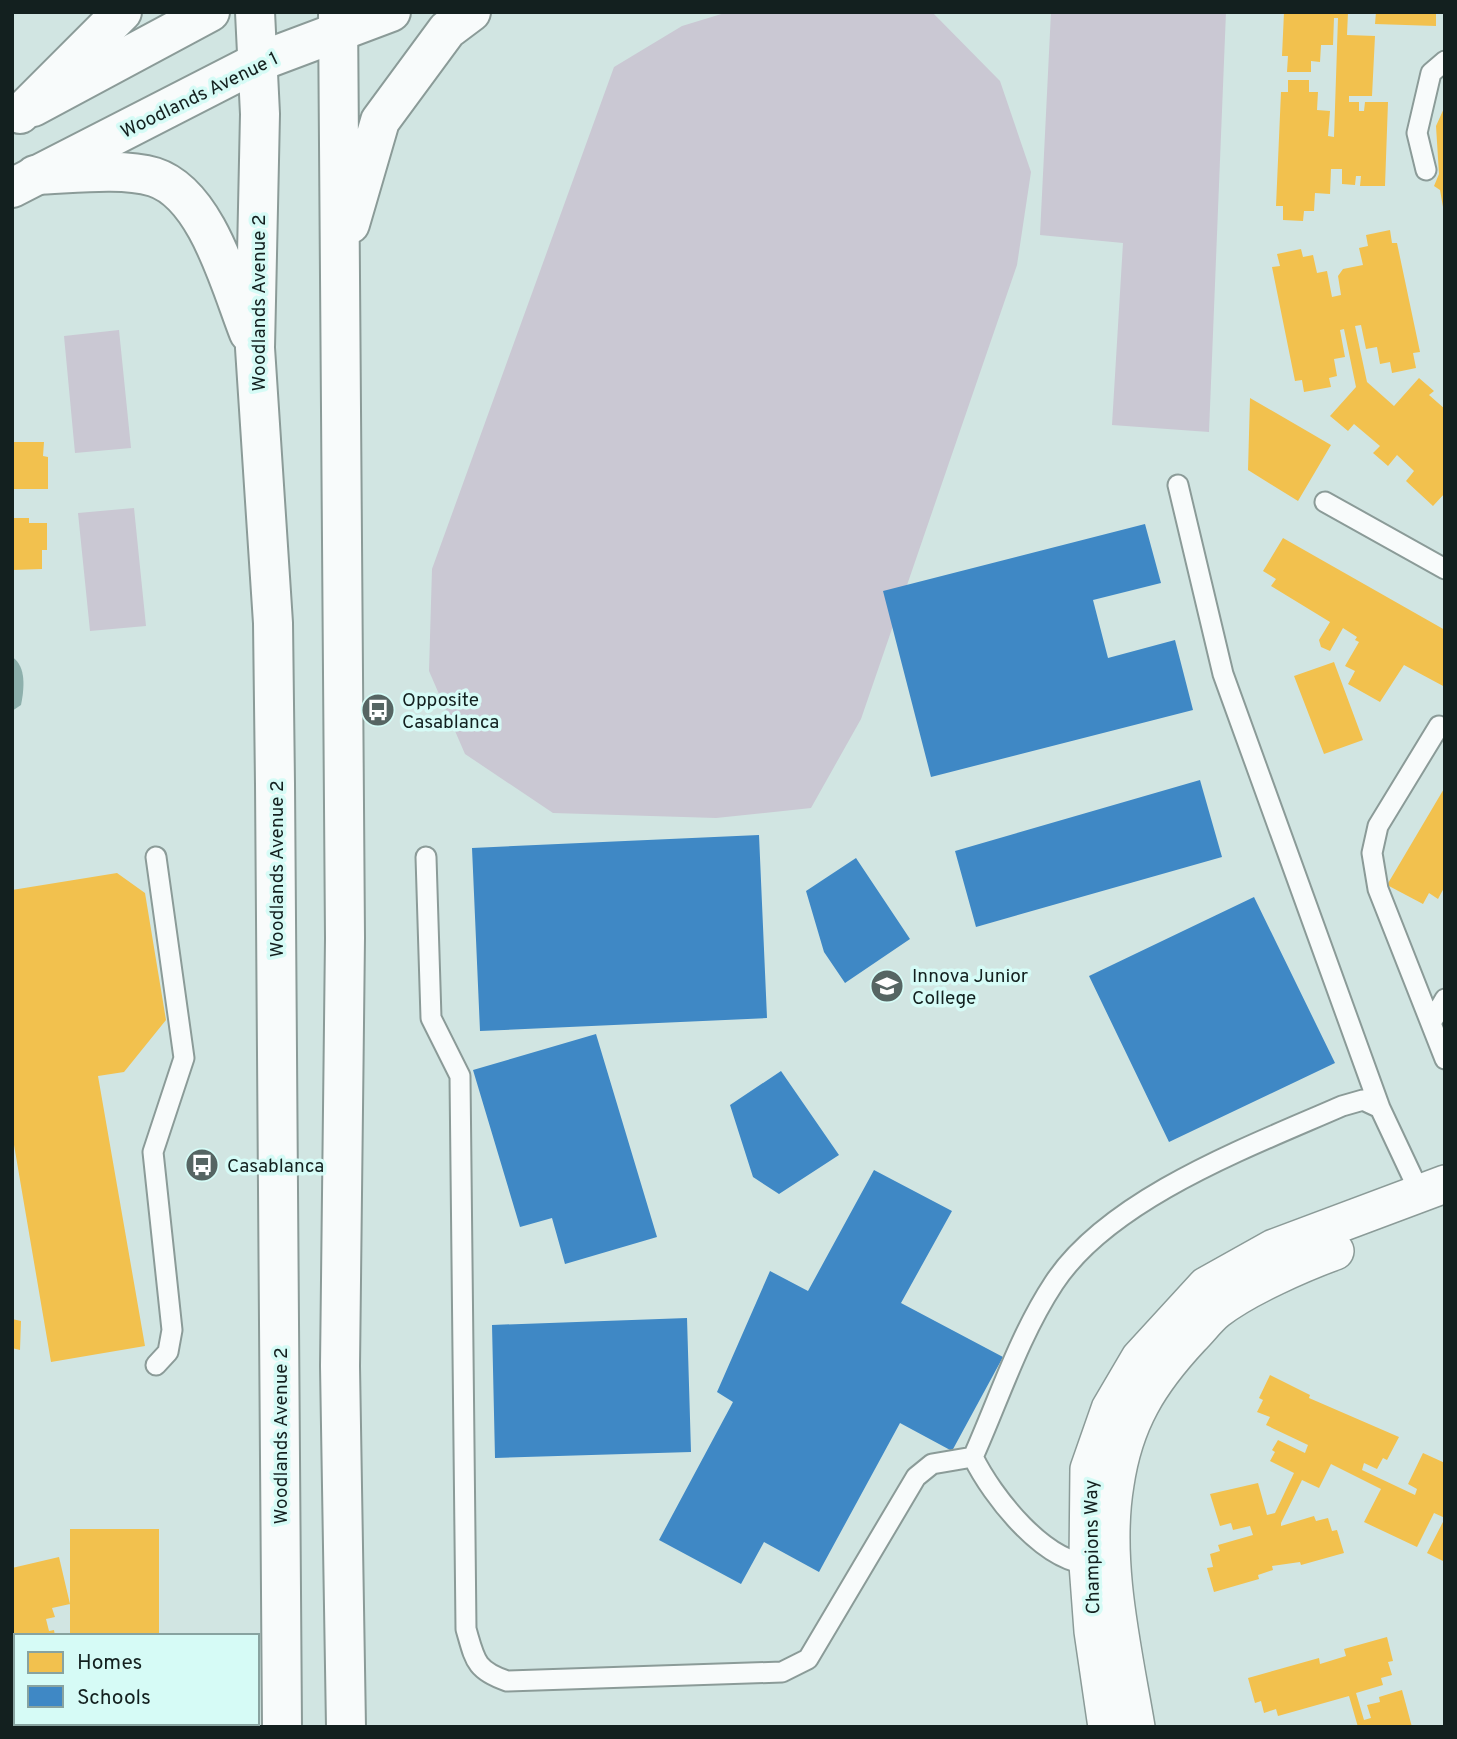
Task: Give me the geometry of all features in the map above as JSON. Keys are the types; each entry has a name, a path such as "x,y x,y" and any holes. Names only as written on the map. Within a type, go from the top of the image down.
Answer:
{"main road":[{"path":"16,116 122,12"},
{"path":"16,116 211,12"},
{"name":"Woodlands Avenue 2","path":"255,12 260,114 255,348 273,623 282,1727"},
{"name":"Woodlands Avenue 1","path":"24,182 337,22 391,12"},
{"path":"338,264 380,121 447,30 471,12"},
{"path":"337,22 345,938 340,1366 346,1727"},
{"path":"24,182 140,175 174,185 193,203 223,267 255,348"}],"street":[{"name":"Champions Way","path":"1136,1727 1119,1627 1100,1563 1089,1469 1110,1409 1140,1358 1206,1286 1274,1248 1436,1196"},
{"name":"Champions Way","path":"1100,1563 1093,1631 1107,1727"}],"lane":[{"path":"1426,170 1416,133 1431,73 1445,61"},
{"path":"1178,485 1223,674 1380,1108 1436,1196"},
{"path":"1325,502 1445,569"},
{"path":"1439,726 1378,826 1372,853 1378,889 1445,1059"},
{"path":"156,856 184,1058 153,1152 172,1330 168,1352 156,1365"},
{"path":"426,857 431,1018 460,1076 466,1629 475,1660 486,1674 507,1681 782,1672 793,1668 808,1659 916,1477 932,1464 973,1457"},
{"path":"1431,1023 1445,999"},
{"path":"973,1457 1017,1351 1055,1281 1105,1228 1173,1185 1342,1106 1363,1100 1380,1108"},
{"path":"973,1457 1000,1502 1054,1554 1100,1563"}],"shaded area":[{"path":"728,12 932,12 1000,81 1031,172 1017,265 861,719 811,808 716,818 553,813 465,754 429,671 432,569 614,67 682,26"},
{"path":"1051,12 1226,12 1209,432 1112,425 1123,243 1040,235"},
{"path":"119,330 131,448 75,453 64,336"},
{"path":"134,508 146,626 90,631 78,513"}],"water":[{"path":"12,657 20,666 23,686 21,705 12,711"}],"building: Homes":[{"path":"1284,12 1348,12 1347,35 1375,36 1372,96 1349,96 1349,102 1359,102 1359,111 1364,111 1365,102 1388,102 1385,186 1360,186 1361,176 1356,176 1355,185 1342,184 1342,169 1331,169 1330,194 1315,193 1314,211 1304,211 1303,221 1283,220 1283,206 1276,206 1281,92 1288,92 1288,80 1309,80 1309,92 1318,92 1317,110 1330,111 1328,136 1334,137 1338,18 1334,18 1333,45 1321,45 1320,62 1311,61 1311,72 1287,72 1288,56 1282,56"},
{"path":"1376,12 1436,12 1436,26 1375,24"},
{"path":"1445,106 1443,207 1440,190 1434,186 1439,174 1436,126"},
{"path":"1390,230 1392,243 1397,243 1420,352 1413,353 1416,368 1392,373 1390,362 1380,364 1377,347 1366,349 1361,325 1355,326 1367,382 1394,406 1419,378 1434,391 1429,395 1445,409 1445,493 1433,506 1406,481 1414,471 1397,455 1388,466 1373,453 1380,446 1354,424 1348,431 1330,416 1356,387 1344,329 1340,330 1345,357 1334,359 1337,376 1329,378 1331,387 1304,392 1302,380 1295,381 1272,267 1280,266 1277,254 1301,249 1303,257 1313,255 1317,273 1327,271 1332,297 1341,295 1338,276 1343,269 1363,265 1359,248 1368,246 1366,235"},
{"path":"1250,398 1331,445 1298,501 1248,470"},
{"path":"12,442 44,442 43,456 48,457 48,489 12,489"},
{"path":"12,518 29,518 29,523 47,523 47,550 42,550 42,569 12,570"},
{"path":"1283,538 1445,630 1445,687 1404,665 1380,702 1348,684 1355,671 1345,666 1359,642 1355,640 1357,637 1343,628 1330,651 1321,647 1319,640 1330,622 1271,586 1276,579 1263,571"},
{"path":"1334,662 1363,740 1324,754 1294,676"},
{"path":"1445,787 1445,886 1438,899 1429,893 1423,904 1387,885"},
{"path":"117,873 145,893 166,1020 124,1072 98,1076 145,1346 51,1362 12,1133 12,890"},
{"path":"12,1319 21,1321 20,1350 12,1348"},
{"path":"1270,1375 1310,1395 1309,1398 1399,1437 1387,1460 1383,1458 1377,1469 1364,1463 1362,1470 1415,1495 1417,1489 1408,1484 1423,1453 1445,1463 1445,1518 1434,1513 1417,1547 1364,1522 1381,1489 1331,1464 1319,1488 1302,1480 1281,1526 1314,1516 1316,1521 1328,1518 1332,1531 1337,1530 1344,1553 1301,1565 1300,1562 1272,1566 1273,1570 1258,1575 1259,1579 1214,1592 1207,1568 1213,1567 1210,1554 1220,1551 1218,1545 1253,1535 1250,1526 1233,1530 1231,1523 1220,1526 1210,1494 1258,1483 1267,1515 1275,1513 1294,1473 1270,1461 1275,1452 1272,1450 1278,1440 1305,1453 1308,1445 1266,1425 1270,1417 1257,1412 1263,1400 1259,1398"},
{"path":"1445,1518 1445,1562 1427,1553"},
{"path":"70,1529 159,1529 159,1634 70,1634"},
{"path":"59,1557 70,1604 52,1608 55,1617 46,1619 49,1631 54,1630 55,1634 14,1634 12,1696 12,1568"},
{"path":"1387,1637 1393,1661 1388,1662 1392,1675 1381,1678 1383,1685 1356,1693 1364,1720 1371,1718 1367,1705 1380,1702 1379,1697 1402,1690 1412,1727 1358,1727 1349,1696 1278,1716 1276,1709 1264,1713 1261,1701 1255,1703 1248,1678 1319,1658 1320,1664 1346,1656 1344,1649"},
{"path":"71,1725 159,1725 159,1727"}],"building: Schools":[{"path":"1145,524 1161,583 1093,600 1108,658 1175,640 1193,710 931,777 883,591"},
{"path":"1200,780 1222,857 976,927 955,851"},
{"path":"759,835 767,1018 480,1031 472,848"},
{"path":"856,858 910,939 845,983 824,952 806,891"},
{"path":"1254,897 1335,1063 1169,1142 1089,976"},
{"path":"596,1034 657,1237 565,1264 552,1218 520,1227 473,1070"},
{"path":"781,1071 839,1155 779,1194 753,1177 730,1105"},
{"path":"874,1170 952,1211 901,1303 1003,1357 952,1451 900,1423 819,1572 764,1542 741,1584 659,1540 733,1402 717,1392 770,1271 808,1291"},
{"path":"687,1318 691,1452 495,1458 492,1325"}],"place":[{"name":"Opposite Casablanca","path":"378,710"},
{"name":"Innova Junior College","path":"887,986"},
{"name":"Casablanca","path":"202,1165"}]}
